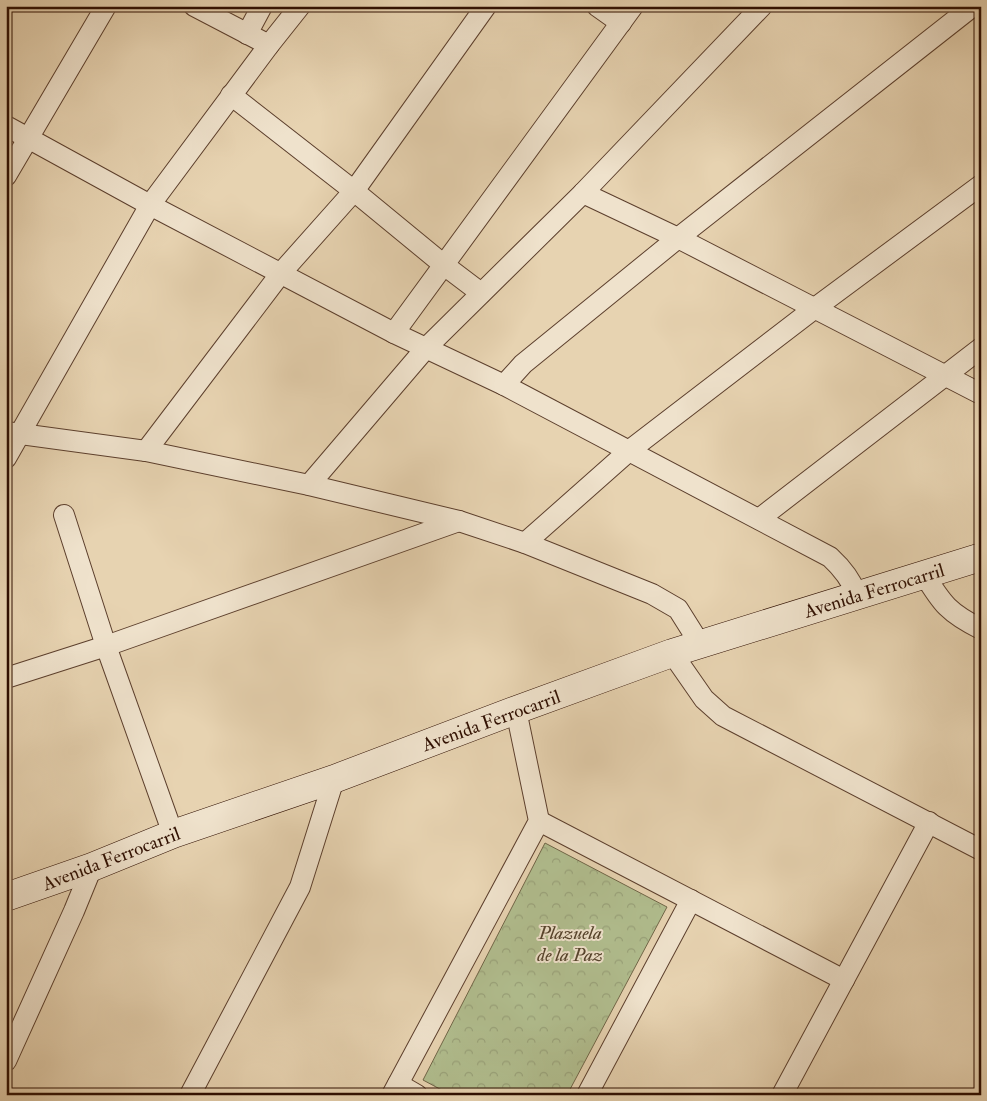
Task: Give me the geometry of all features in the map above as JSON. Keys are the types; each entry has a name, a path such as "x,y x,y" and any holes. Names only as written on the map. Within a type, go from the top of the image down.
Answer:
{"main road":[{"name":"Avenida Ferrocarril","path":"6,897 92,867 173,834 334,779 516,710 700,644 981,557"}],"street":[{"path":"6,176 106,6"},
{"path":"194,6 269,45"},
{"path":"247,34 262,6"},
{"path":"6,458 13,433 150,205 231,95 300,6"},
{"path":"146,451 281,273 354,191 486,6"},
{"path":"597,6 621,23"},
{"path":"394,333 634,6"},
{"path":"309,485 426,348 583,193 762,6"},
{"path":"504,385 522,364 678,238 973,6"},
{"path":"231,95 481,293"},
{"path":"6,126 150,205 394,333 504,385 830,557 848,576 856,595"},
{"path":"525,543 630,450 815,308 981,185"},
{"path":"583,193 678,238 981,394"},
{"path":"760,519 981,348"},
{"path":"13,433 146,451 309,485 459,522 525,543 652,594 678,609 700,644"},
{"path":"64,515 106,646 173,834"},
{"path":"6,678 106,646 459,522"},
{"path":"924,574 940,600 959,618 981,629"},
{"path":"672,654 704,699 723,716 981,850"},
{"path":"417,1095 395,1090 539,821 516,710"},
{"path":"190,1095 300,887 334,779"},
{"path":"539,821 844,980"},
{"path":"782,1095 929,822"},
{"path":"6,1061 74,912 92,867"},
{"path":"587,1095 691,900"}],"green space":[{"name":"Plazuela de la Paz","path":"545,843 667,907 567,1095 451,1095 423,1080"}]}
